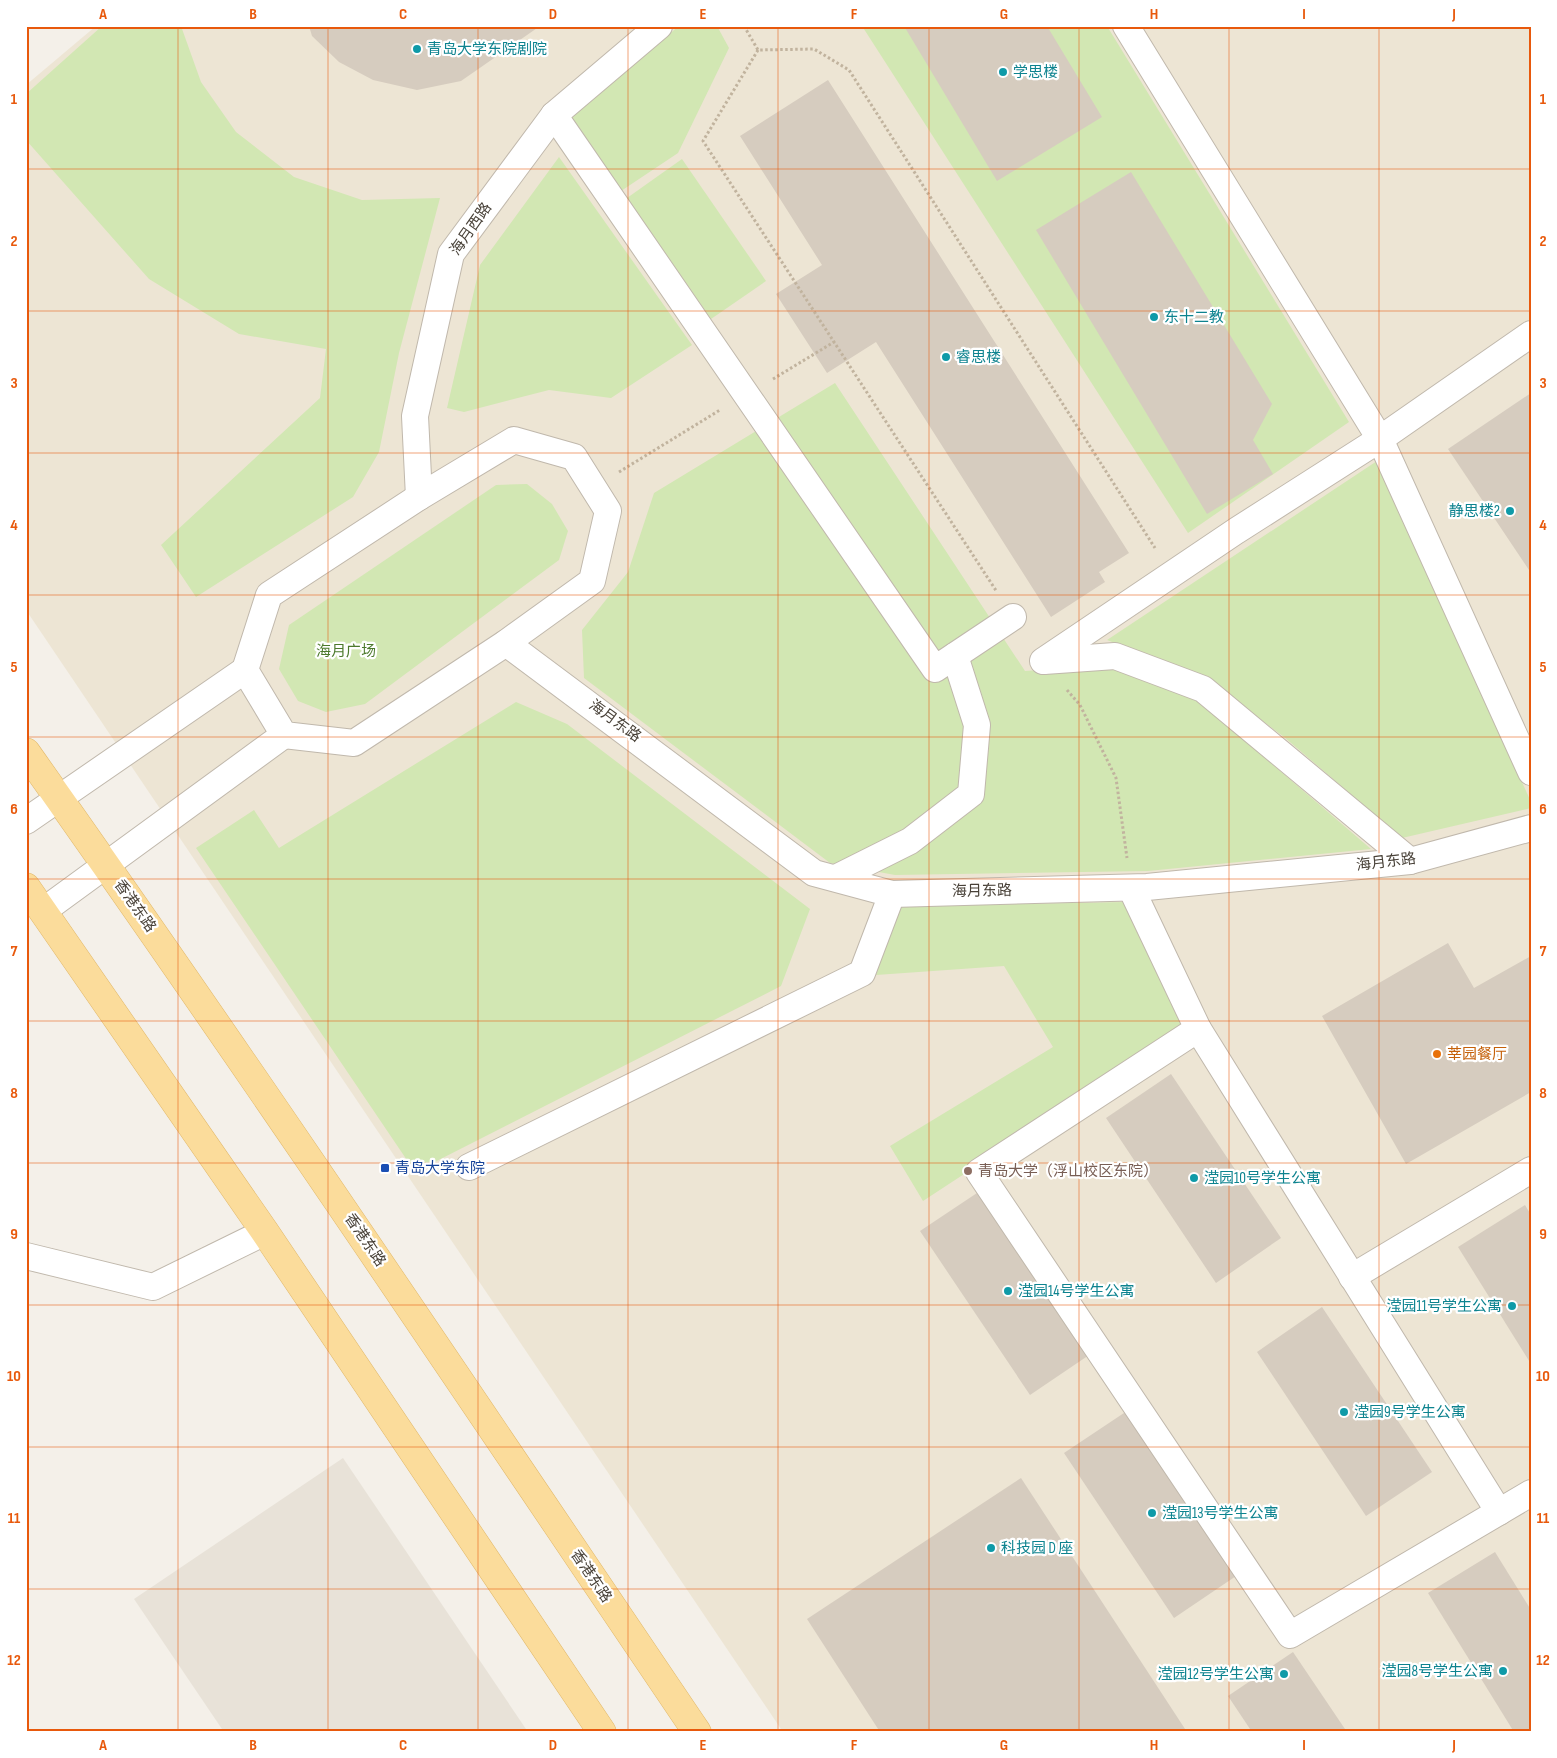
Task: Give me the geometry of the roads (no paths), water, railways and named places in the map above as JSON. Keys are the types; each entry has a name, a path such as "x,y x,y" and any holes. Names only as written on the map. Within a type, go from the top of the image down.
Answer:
{"main road":[{"name":"香港东路","path":"26,752 107,865 338,1200 697,1732"},
{"path":"26,887 265,1232 602,1732"}],"street":[{"name":"海月西路","path":"419,497 415,416 451,254 554,115 659,26"},
{"path":"1126,26 1380,439 1531,772"},
{"path":"554,115 935,669 1013,616"},
{"path":"1410,861 1203,689 1115,656 1043,661 1172,576 1236,531 1380,439 1531,334"},
{"path":"26,821 245,670 268,595 419,497 514,440 574,457 608,510 592,581 506,643 354,743 284,735 43,911"},
{"name":"海月东路","path":"506,643 814,873 892,894 1131,888 1410,861 1531,828"},
{"path":"836,878 910,841 971,794 977,725 955,656"},
{"path":"245,670 284,735"},
{"path":"1131,888 1198,1029 1499,1512"},
{"path":"469,1168 862,973 892,894"},
{"path":"1198,1029 979,1172 1290,1635 1531,1494"},
{"path":"1352,1277 1531,1170"},
{"path":"38,1258 152,1287 265,1232"}],"place":[{"name":"青岛大学东院剧院","path":"417,49"},
{"name":"学思楼","path":"1003,72"},
{"name":"东十二教","path":"1154,317"},
{"name":"睿思楼","path":"946,357"},
{"name":"静思楼2","path":"1510,511"},
{"name":"莘园餐厅","path":"1437,1054"},
{"name":"青岛大学东院","path":"385,1168"},
{"name":"青岛大学（浮山校区东院）","path":"968,1171"},
{"name":"滢园10号学生公寓","path":"1194,1178"},
{"name":"滢园14号学生公寓","path":"1008,1291"},
{"name":"滢园11号学生公寓","path":"1512,1306"},
{"name":"滢园9号学生公寓","path":"1344,1412"},
{"name":"滢园13号学生公寓","path":"1152,1513"},
{"name":"科技园 D 座","path":"991,1548"},
{"name":"滢园8号学生公寓","path":"1503,1671"},
{"name":"滢园12号学生公寓","path":"1284,1674"}],"park label":[{"name":"海月广场","path":"346,651"}]}
